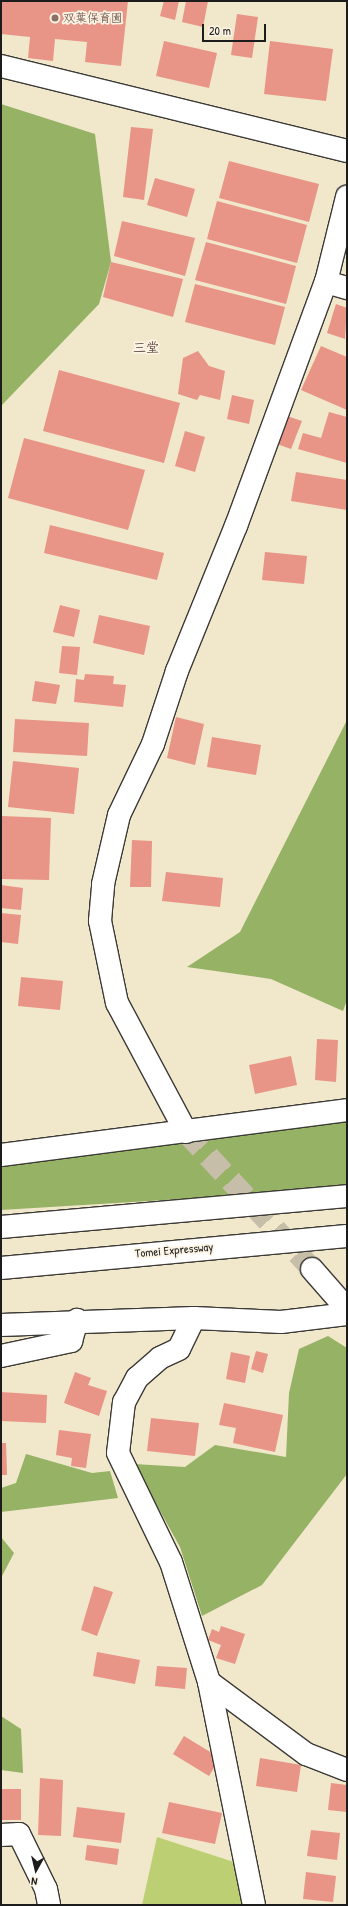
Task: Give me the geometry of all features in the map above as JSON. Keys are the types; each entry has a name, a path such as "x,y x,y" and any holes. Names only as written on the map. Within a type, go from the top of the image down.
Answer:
{"main road":[{"path":"1,66 347,151"},
{"path":"186,1132 117,1003 100,921 104,884 119,815 153,744 177,671 236,526 326,282 347,198"},
{"path":"326,282 347,288"},
{"path":"1,1155 347,1110"},
{"path":"1,1227 347,1196"},
{"name":"Tomei Expressway","path":"1,1268 347,1236"},
{"path":"312,1269 347,1309"},
{"path":"1,1325 77,1320 194,1318 281,1322 347,1314"},
{"path":"194,1318 179,1349 160,1358 134,1384 124,1402 118,1453 171,1562 209,1682 254,1905"},
{"path":"1,1356 71,1340 77,1320"},
{"path":"209,1682 306,1754 347,1770"},
{"path":"1,1834 19,1834 46,1889 49,1905"}],"green space":[{"path":"1,104 95,134 111,262 99,304 1,406"},
{"path":"347,720 347,1000 343,1011 271,979 187,967 240,932"},
{"path":"347,1117 347,1189 1,1210 1,1160"},
{"path":"328,1336 347,1348 347,1474 262,1585 202,1616 180,1547 134,1464 185,1467 215,1445 286,1457 289,1393 299,1349"},
{"path":"26,1454 92,1473 110,1471 118,1498 1,1512 1,1488 16,1483"},
{"path":"1,1537 14,1553 1,1578"},
{"path":"1,1716 21,1729 23,1773 1,1770"},
{"path":"157,1837 237,1863 244,1905 142,1905"}],"building":[{"path":"1,1 128,1 121,66 85,62 87,42 55,39 53,61 28,58 30,37 1,34"},
{"path":"164,1 179,1 175,20 160,16"},
{"path":"186,1 208,1 203,27 182,22"},
{"path":"237,14 258,17 252,58 231,55"},
{"path":"164,41 217,53 209,88 156,76"},
{"path":"270,41 333,49 326,101 264,94"},
{"path":"131,127 153,129 144,200 123,197"},
{"path":"229,161 319,184 309,222 219,198"},
{"path":"155,178 195,189 187,217 147,205"},
{"path":"217,201 307,225 297,263 207,239"},
{"path":"122,221 195,238 185,276 114,256"},
{"path":"206,242 296,266 286,304 195,280"},
{"path":"111,262 183,279 173,317 103,297"},
{"path":"195,284 285,307 275,345 185,322"},
{"path":"336,304 347,308 345,339 327,333"},
{"path":"321,346 347,357 347,410 301,390"},
{"path":"198,351 209,366 225,371 220,400 200,395 197,400 178,394 183,358"},
{"path":"59,370 180,403 164,463 43,431"},
{"path":"232,395 254,400 249,424 227,419"},
{"path":"329,412 347,417 347,463 298,449 303,433 321,438"},
{"path":"287,416 302,421 291,449 277,444"},
{"path":"185,431 205,437 195,472 175,466"},
{"path":"24,438 145,470 128,530 8,498"},
{"path":"296,472 347,480 347,510 291,501"},
{"path":"50,525 164,553 157,580 44,553"},
{"path":"265,552 307,556 304,584 262,580"},
{"path":"60,605 80,610 74,637 53,632"},
{"path":"99,615 150,626 144,655 93,643"},
{"path":"62,646 80,647 77,675 59,673"},
{"path":"85,674 114,676 113,684 126,685 123,707 74,702 76,679 84,680"},
{"path":"35,681 60,685 56,704 32,701"},
{"path":"176,717 204,724 195,765 167,758"},
{"path":"15,719 89,723 87,756 13,752"},
{"path":"212,737 261,745 256,775 207,767"},
{"path":"13,761 79,768 74,814 8,807"},
{"path":"2,816 51,818 49,880 1,879"},
{"path":"132,840 152,841 151,887 130,887"},
{"path":"166,872 223,878 220,907 162,901"},
{"path":"1,885 23,888 21,910 1,908"},
{"path":"1,913 21,915 18,944 1,942"},
{"path":"21,977 63,981 60,1010 18,1006"},
{"path":"317,1039 338,1040 336,1082 315,1080"},
{"path":"291,1056 297,1085 255,1094 249,1065"},
{"path":"256,1351 268,1354 263,1373 251,1369"},
{"path":"231,1352 250,1356 245,1383 226,1379"},
{"path":"75,1372 91,1378 88,1385 107,1391 99,1416 64,1403"},
{"path":"1,1392 47,1395 46,1423 1,1421"},
{"path":"224,1403 283,1415 275,1452 233,1443 236,1428 219,1425"},
{"path":"151,1418 199,1423 195,1456 147,1451"},
{"path":"59,1430 91,1434 86,1468 71,1466 72,1458 56,1455"},
{"path":"1,1443 6,1443 7,1475 1,1475"},
{"path":"94,1586 113,1592 97,1636 81,1630"},
{"path":"221,1626 245,1634 235,1664 216,1658 221,1645 208,1640 212,1629 219,1632"},
{"path":"97,1652 140,1660 135,1684 93,1676"},
{"path":"157,1666 187,1668 185,1689 155,1686"},
{"path":"184,1736 220,1758 209,1776 173,1754"},
{"path":"260,1758 301,1765 297,1792 256,1786"},
{"path":"40,1778 63,1780 61,1836 38,1835"},
{"path":"331,1783 347,1785 347,1812 328,1810"},
{"path":"1,1789 21,1789 21,1820 1,1820"},
{"path":"169,1802 222,1813 215,1844 162,1833"},
{"path":"77,1807 125,1813 121,1843 73,1837"},
{"path":"311,1830 340,1833 337,1860 307,1856"},
{"path":"87,1845 119,1849 117,1865 85,1860"},
{"path":"306,1872 336,1876 333,1902 303,1899"}],"tunnel":[{"path":"186,1132 312,1269"}],"place":[{"name":"双葉保育園","path":"55,18"}],"district":[{"name":"三堂","path":"146,347"}]}
